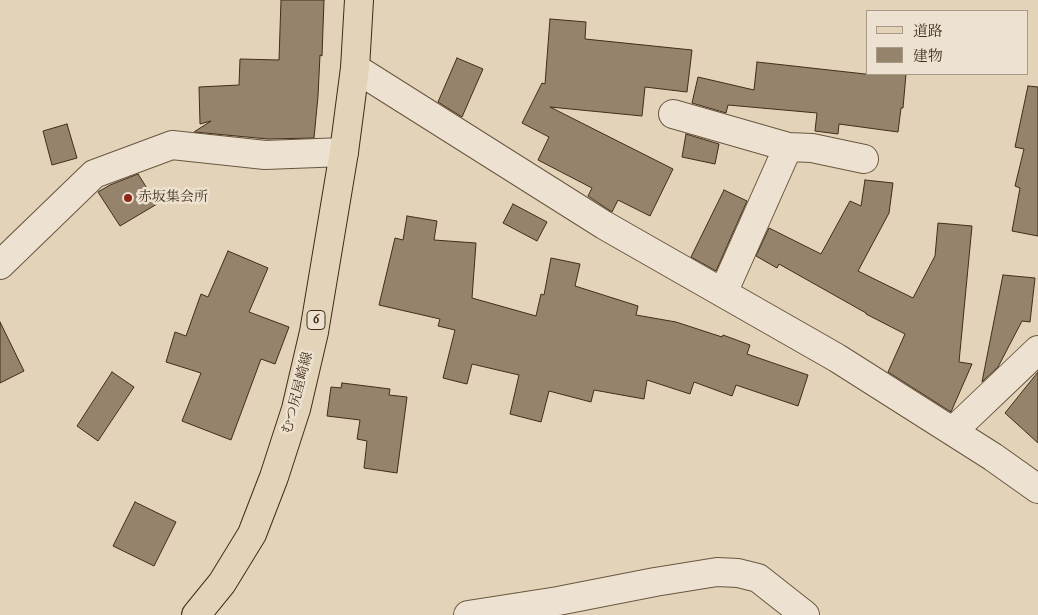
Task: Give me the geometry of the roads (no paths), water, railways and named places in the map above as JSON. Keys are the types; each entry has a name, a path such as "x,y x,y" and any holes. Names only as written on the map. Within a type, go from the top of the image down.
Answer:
{"main road":[{"name":"むつ尻屋崎線","path":"196,615 222,584 252,534 274,477 296,409 314,332 344,152 355,68 359,0"}],"street":[{"path":"355,68 604,225 837,358 993,457 1038,489"},
{"path":"673,114 788,146 812,148 864,159"},
{"path":"0,264 94,174 172,145 265,155 344,152"},
{"path":"724,293 788,146"},
{"path":"953,431 1038,350"},
{"path":"468,615 558,601 717,572 738,573 758,578 805,615"},
{"path":"498,610 526,615"}],"place":[{"name":"赤坂集会所","path":"128,198"}]}
